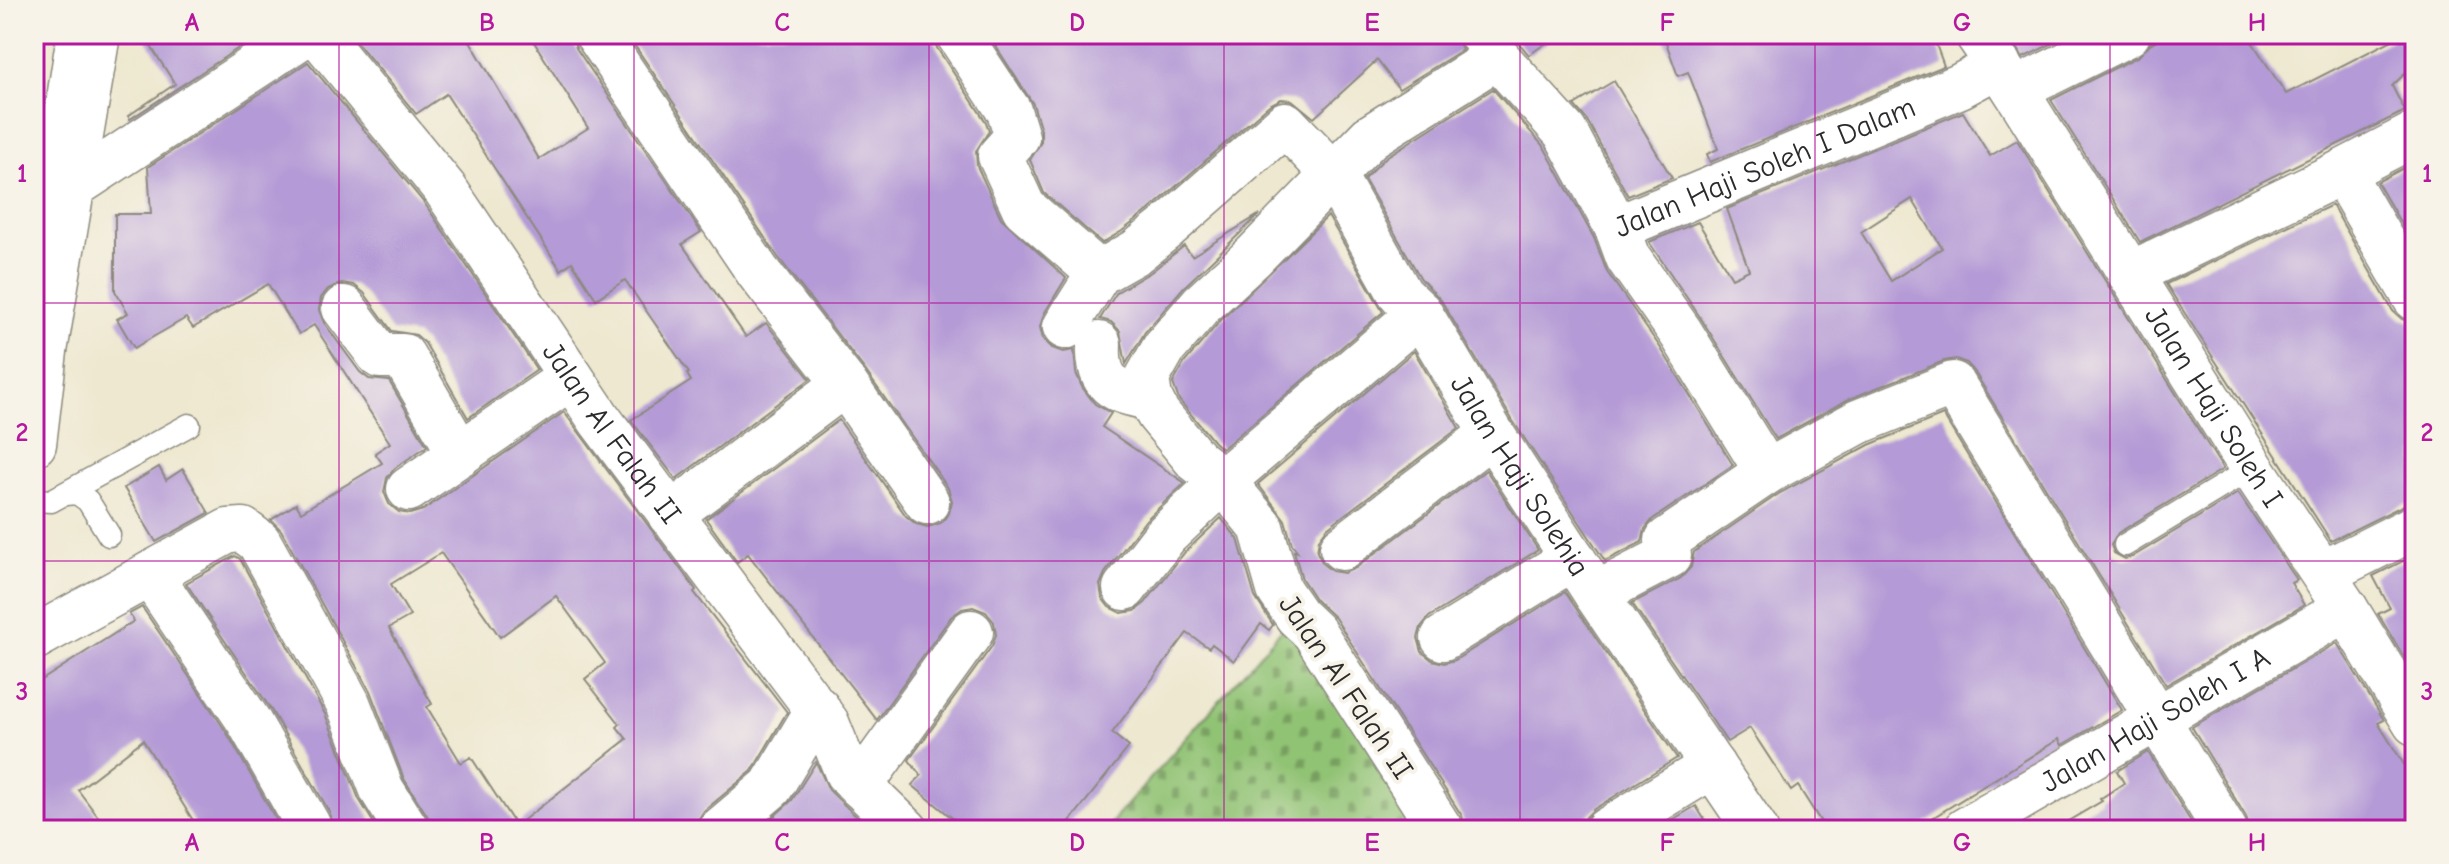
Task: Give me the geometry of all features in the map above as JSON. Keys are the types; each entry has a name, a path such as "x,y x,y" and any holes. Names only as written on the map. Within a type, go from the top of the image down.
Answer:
{"street":[{"path":"34,444 45,351 98,34"},
{"path":"74,186 305,34"},
{"name":"Jalan Al Falah II","path":"318,34 445,189 571,377 670,515 818,709 827,723 847,773 906,830"},
{"path":"597,34 758,272 845,384 927,502"},
{"path":"958,34 1009,111 1017,137 1000,156 1024,208 1099,273 1082,336 1098,367 1109,383 1122,393 1150,398 1147,378 1164,348 1202,304 1370,137 1489,46"},
{"path":"1997,63 2128,34"},
{"name":"Jalan Haji Soleh I Dalam","path":"1489,46 1565,132 1617,228 1960,86 1997,63"},
{"name":"Jalan Haji Soleh I","path":"1997,63 2252,468 2335,591 2415,723"},
{"name":"Jalan Haji Solehia","path":"1099,273 1136,252 1165,229 1285,124 1333,174 1401,295 1420,313 1492,434 1756,830"},
{"path":"2130,274 2415,134"},
{"path":"2342,172 2415,298"},
{"path":"1617,228 1628,258 1681,333 1767,472"},
{"path":"344,308 380,356 403,356 460,454"},
{"path":"1125,588 1166,535 1223,481 1420,313"},
{"path":"409,489 571,377"},
{"path":"670,515 845,384"},
{"path":"1443,638 1585,576 1669,556 1667,540 1767,472 1858,422 1953,384 2225,830"},
{"name":"Jalan Al Falah II","path":"1150,398 1158,414 1196,460 1223,481 1261,527 1279,590 1297,616 1314,632 1441,830"},
{"path":"1342,548 1492,434"},
{"name":"Jalan Haji Soleh I A","path":"1965,830 2158,717 2335,591 2415,527"},
{"path":"34,638 228,531 243,530 259,542 348,703 382,790 407,830"},
{"path":"150,574 248,720 308,825"},
{"path":"860,786 971,632"},
{"path":"720,830 771,787 818,709"},
{"path":"1607,830 1713,766"}],"lane":[{"path":"34,252 68,34"},
{"path":"34,500 51,501 189,425"},
{"path":"2125,545 2252,468"},
{"path":"65,494 77,493 88,501 109,535"}],"green space":[{"path":"1290,620 1428,830 1105,830"}],"building":[{"path":"143,34 260,34 130,119 128,116 175,84"},
{"path":"350,34 466,34 539,159 588,128 529,34 572,34 576,48 701,232 682,244 746,337 766,323 810,379 676,479 631,420 691,381 689,373 625,280 596,299 572,262 561,270 446,94 416,114"},
{"path":"627,34 933,34 937,48 986,122 989,131 976,151 977,166 1001,218 1066,278 1044,314 1040,327 1043,339 1052,348 1063,352 1074,350 1076,373 1082,387 1095,404 1111,413 1102,427 1185,483 1146,520 1105,573 1100,585 1102,598 1109,607 1121,613 1135,611 1145,603 1185,552 1221,518 1238,539 1255,597 1273,625 1269,630 1261,624 1234,661 1212,644 1209,648 1187,633 1112,733 1129,747 1063,830 967,830 912,785 921,776 909,760 992,646 996,635 994,622 986,612 973,607 962,609 951,617 877,720 748,554 737,562 706,519 839,420 906,516 916,524 928,527 941,523 949,513 952,501 948,488 865,370 778,257"},
{"path":"988,34 1456,34 1462,50 1399,89 1377,60 1314,118 1292,100 1281,99 1269,105 1149,210 1102,243 1044,193 1030,160 1041,142 1041,130 1033,104"},
{"path":"1511,34 1559,34 1529,55"},
{"path":"1663,34 1932,34 1944,66 1710,162 1707,154 1718,149 1688,72 1678,76"},
{"path":"2007,34 2063,34 2065,37 2023,58"},
{"path":"2167,34 2247,34 2286,94 2404,34 2415,34 2415,64 2392,86 2405,111 2140,242 2051,100 2139,56 2150,44"},
{"path":"308,62 425,204 537,370 468,418 425,343 416,335 392,331 364,293 354,285 342,283 328,289 321,298 319,310 324,323 360,372 369,379 389,381 427,446 395,468 387,478 384,492 389,504 399,512 410,514 423,510 564,412 696,590 694,592 787,712 752,771 704,811 697,821 696,830 432,830 428,817 404,779 370,691 281,530 271,520 296,504 301,512 382,463 375,453 390,443 314,325 299,334 268,284 193,328 186,318 134,348 117,319 128,313 115,291 115,214 151,214 148,167","holes":["441,553 500,637 556,596 605,663 585,679 620,724 617,727 627,739 516,826 471,757 461,763 427,707 432,704 389,628 410,616 391,584"]},
{"path":"1614,81 1672,178 1628,196 1587,120 1574,105"},
{"path":"1493,89 1544,147 1594,238 1607,272 1660,347 1733,465 1653,519 1645,529 1642,542 1605,561 1513,421 1441,300 1421,279 1364,179 1386,157"},
{"path":"1963,112 1990,156 2017,140 2223,469 2118,533 2111,545 2114,553 2125,559 2132,557 2238,493 2297,580 2291,583 2304,605 2166,685 1974,371 1967,363 1956,359 1849,399 1776,439 1649,242 1698,222 1732,278 1749,270 1727,209","holes":["1912,199 1942,248 1891,281 1861,232"]},
{"path":"2415,162 2415,248 2377,182"},
{"path":"2332,205 2393,311 2402,319 2415,323 2415,502 2331,541 2166,284"},
{"path":"1260,214 1183,288 1145,332 1126,364 1120,331 1111,322 1100,319 1117,292 1151,272 1184,246 1192,256"},
{"path":"1328,216 1383,312 1222,449 1179,400 1173,383 1185,362 1220,321"},
{"path":"1414,351 1459,428 1327,528 1319,539 1317,552 1323,564 1332,571 1344,573 1356,568 1486,470 1538,550 1429,617 1421,627 1418,638 1422,652 1432,660 1444,663 1455,660 1565,592 1677,758 1594,809 1586,817 1582,830 1466,830 1462,816 1335,618 1316,600 1302,579 1294,551 1298,552 1292,544 1285,520 1258,484"},
{"path":"1943,415 2122,710 2062,745 2059,739 1913,830 1826,830 1798,786 1791,791 1750,728 1727,742 1632,603 1681,578 1691,567 1694,552 1780,493 1869,445"},
{"path":"159,467 166,480 183,469 209,513 156,542 124,488"},
{"path":"2415,555 2415,675 2378,614 2390,608 2373,576"},
{"path":"235,556 240,559 325,714 359,799 378,830 332,830 330,813 270,708 186,583"},
{"path":"142,607 227,733 282,830 199,830 143,740 78,790 108,830 34,830 34,685 134,621 129,614"},
{"path":"2337,643 2384,720 2378,723 2415,782 2415,830 2250,830 2246,817 2192,727"},
{"path":"2148,752 2196,830 2053,830 2102,801 2100,799 2124,783 2117,771"},
{"path":"816,762 829,790 870,830 759,830 792,800"},
{"path":"1696,806 1711,830 1655,830"}]}
